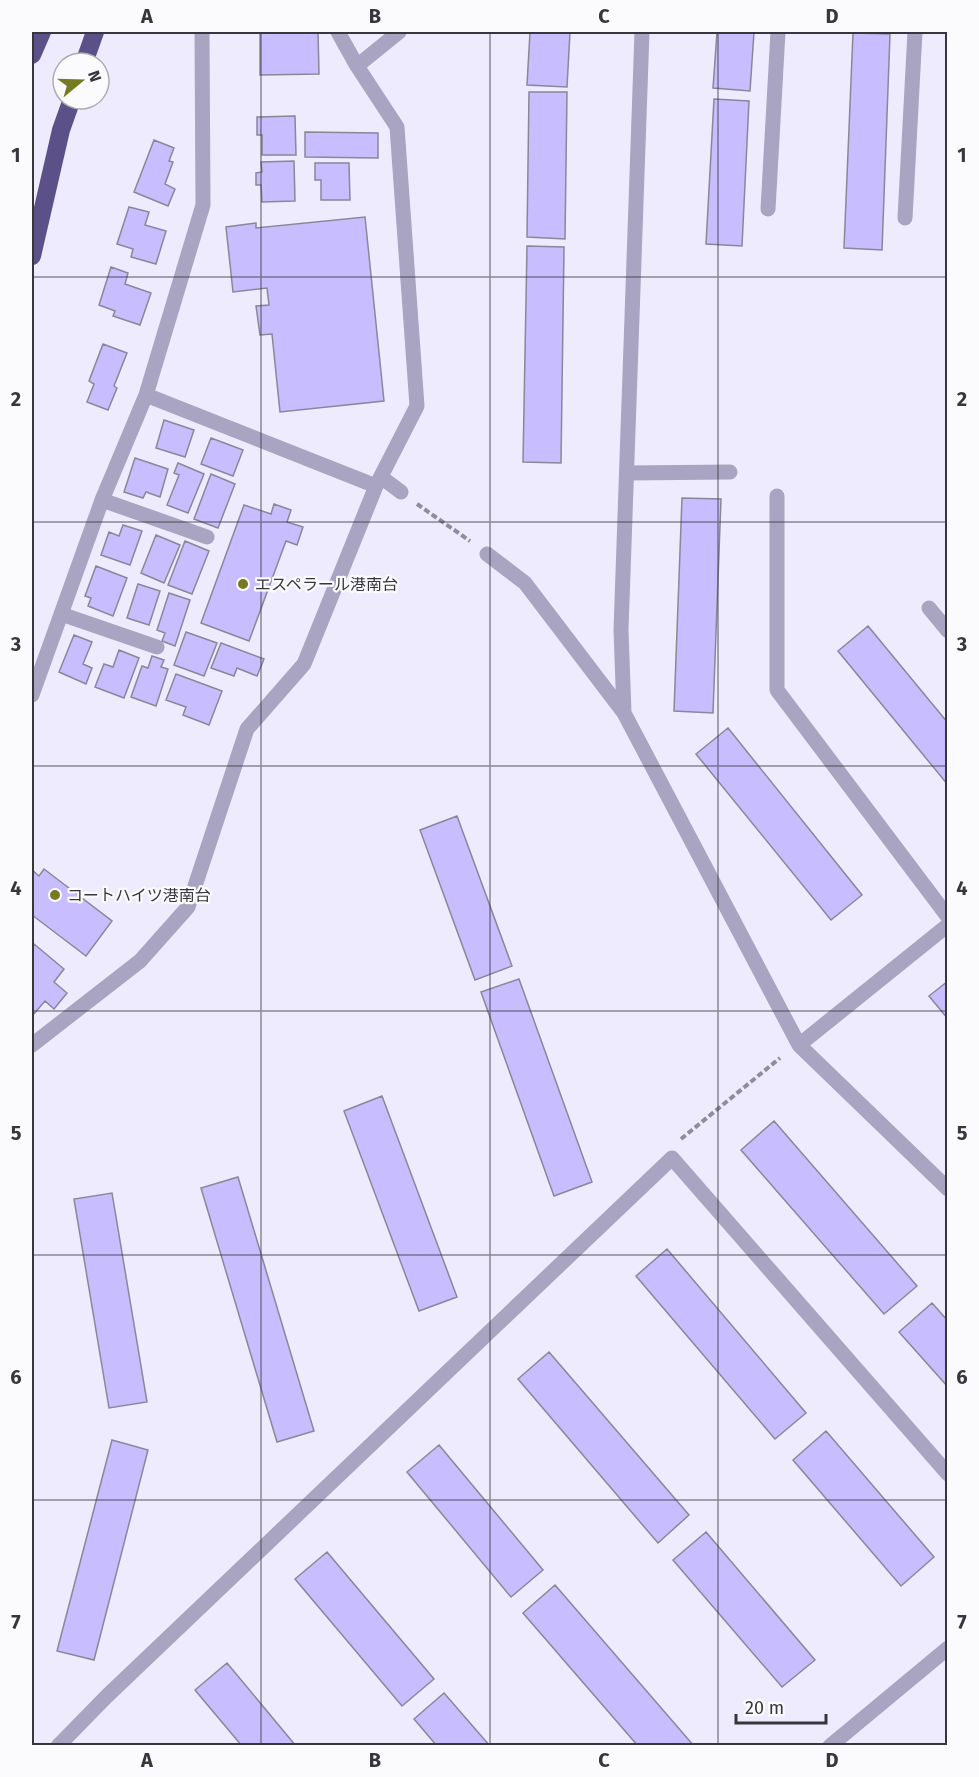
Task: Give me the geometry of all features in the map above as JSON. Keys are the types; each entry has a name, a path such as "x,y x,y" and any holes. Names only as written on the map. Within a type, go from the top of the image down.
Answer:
{"highway":[{"path":"32,55 42,32"},
{"path":"88,51 95,32"},
{"path":"32,256 61,130 68,111"}],"street":[{"path":"32,695 102,500 146,395 203,205 202,32"},
{"path":"32,1045 140,961 188,907 247,729 304,664 378,481 417,406 398,127 357,66 338,32"},
{"path":"357,66 399,32"},
{"path":"624,712 621,630 642,32"},
{"path":"768,209 778,32"},
{"path":"905,218 915,32"},
{"path":"146,395 378,481 401,492"},
{"path":"627,473 730,472"},
{"path":"777,496 777,690 948,917"},
{"path":"102,500 207,537"},
{"path":"487,554 525,583 624,712 794,1048 948,1189"},
{"path":"929,608 948,631"},
{"path":"61,614 158,646"},
{"path":"794,1048 948,925"},
{"path":"58,1746 107,1696 672,1158 948,1474"},
{"path":"830,1746 948,1648"}],"path":[{"path":"401,492 487,554"},
{"path":"683,1136 794,1048"}],"building":[{"path":"260,32 318,32 319,74 260,75"},
{"path":"530,32 570,32 567,87 527,85"},
{"path":"717,32 754,32 750,91 713,88"},
{"path":"853,33 890,34 882,250 844,248"},
{"path":"529,92 567,92 565,239 527,237"},
{"path":"714,99 749,101 742,246 706,244"},
{"path":"295,116 296,155 262,155 262,135 257,135 257,117"},
{"path":"305,132 378,133 378,158 305,157"},
{"path":"154,140 174,148 169,161 173,162 165,184 175,189 168,206 134,192"},
{"path":"294,161 295,201 262,202 261,185 256,185 256,173 262,172 261,162"},
{"path":"315,163 349,163 350,200 321,200 321,180 315,180"},
{"path":"129,207 149,212 145,225 166,231 156,264 131,257 133,249 117,244"},
{"path":"365,217 384,401 280,412 272,334 260,335 256,306 269,305 267,288 233,292 226,227 256,223 256,228"},
{"path":"527,246 564,247 561,463 523,462"},
{"path":"111,267 128,273 125,284 151,293 140,325 113,316 115,311 99,305"},
{"path":"103,344 127,353 114,386 117,388 108,410 87,402 94,384 89,381"},
{"path":"164,420 194,430 185,457 156,448"},
{"path":"211,438 243,450 233,476 201,464"},
{"path":"135,458 168,469 160,497 146,492 143,498 124,492"},
{"path":"178,463 204,474 188,513 167,505 179,475 174,473"},
{"path":"211,474 235,484 218,528 194,519"},
{"path":"682,498 721,499 713,713 674,711"},
{"name":"エスペラール港南台","path":"274,504 291,510 287,522 303,527 297,545 286,541 249,641 201,623 244,505 271,514"},
{"path":"123,525 142,531 130,565 101,555 109,532 119,536"},
{"path":"156,535 180,545 164,583 141,573"},
{"path":"185,541 209,551 192,594 168,585"},
{"path":"96,566 127,578 113,616 88,606 91,598 85,596"},
{"path":"138,584 160,591 149,625 127,618"},
{"path":"169,593 190,600 175,646 162,641 165,633 157,630"},
{"path":"868,626 948,723 948,785 838,651"},
{"path":"186,632 217,643 204,676 174,665"},
{"path":"74,635 92,642 83,664 92,668 86,684 59,672"},
{"path":"221,643 264,659 257,676 237,668 234,676 211,668"},
{"path":"119,650 139,658 124,698 95,687 104,664 113,667"},
{"path":"152,656 164,660 161,667 168,669 156,706 131,697 142,666 148,668"},
{"path":"176,674 222,691 209,725 183,715 186,707 166,700"},
{"path":"728,728 862,895 831,920 696,754"},
{"path":"457,816 512,966 475,980 420,830"},
{"name":"コートハイツ港南台","path":"44,869 112,921 86,956 32,915 32,870 39,876"},
{"path":"34,944 64,969 54,982 67,993 54,1009 45,1001 33,1015 32,947"},
{"path":"519,979 592,1182 554,1196 481,992"},
{"path":"948,981 948,1019 929,996"},
{"path":"382,1096 457,1297 419,1311 344,1111"},
{"path":"774,1121 917,1286 884,1314 741,1150"},
{"path":"238,1177 314,1431 277,1442 201,1188"},
{"path":"112,1193 147,1402 109,1408 74,1199"},
{"path":"667,1249 806,1413 775,1439 636,1276"},
{"path":"932,1303 948,1321 948,1387 899,1332"},
{"path":"549,1352 689,1515 658,1543 518,1379"},
{"path":"826,1431 934,1557 901,1586 793,1460"},
{"path":"112,1440 148,1450 94,1660 57,1651"},
{"path":"439,1445 543,1570 511,1597 407,1472"},
{"path":"706,1532 815,1660 782,1687 673,1560"},
{"path":"327,1552 434,1679 402,1706 295,1579"},
{"path":"555,1585 694,1746 638,1746 523,1613"},
{"path":"227,1663 296,1746 242,1746 195,1690"},
{"path":"444,1693 490,1746 437,1746 414,1719"}],"place":[{"name":"エスペラール港南台","path":"243,584"},
{"name":"コートハイツ港南台","path":"55,895"}]}
